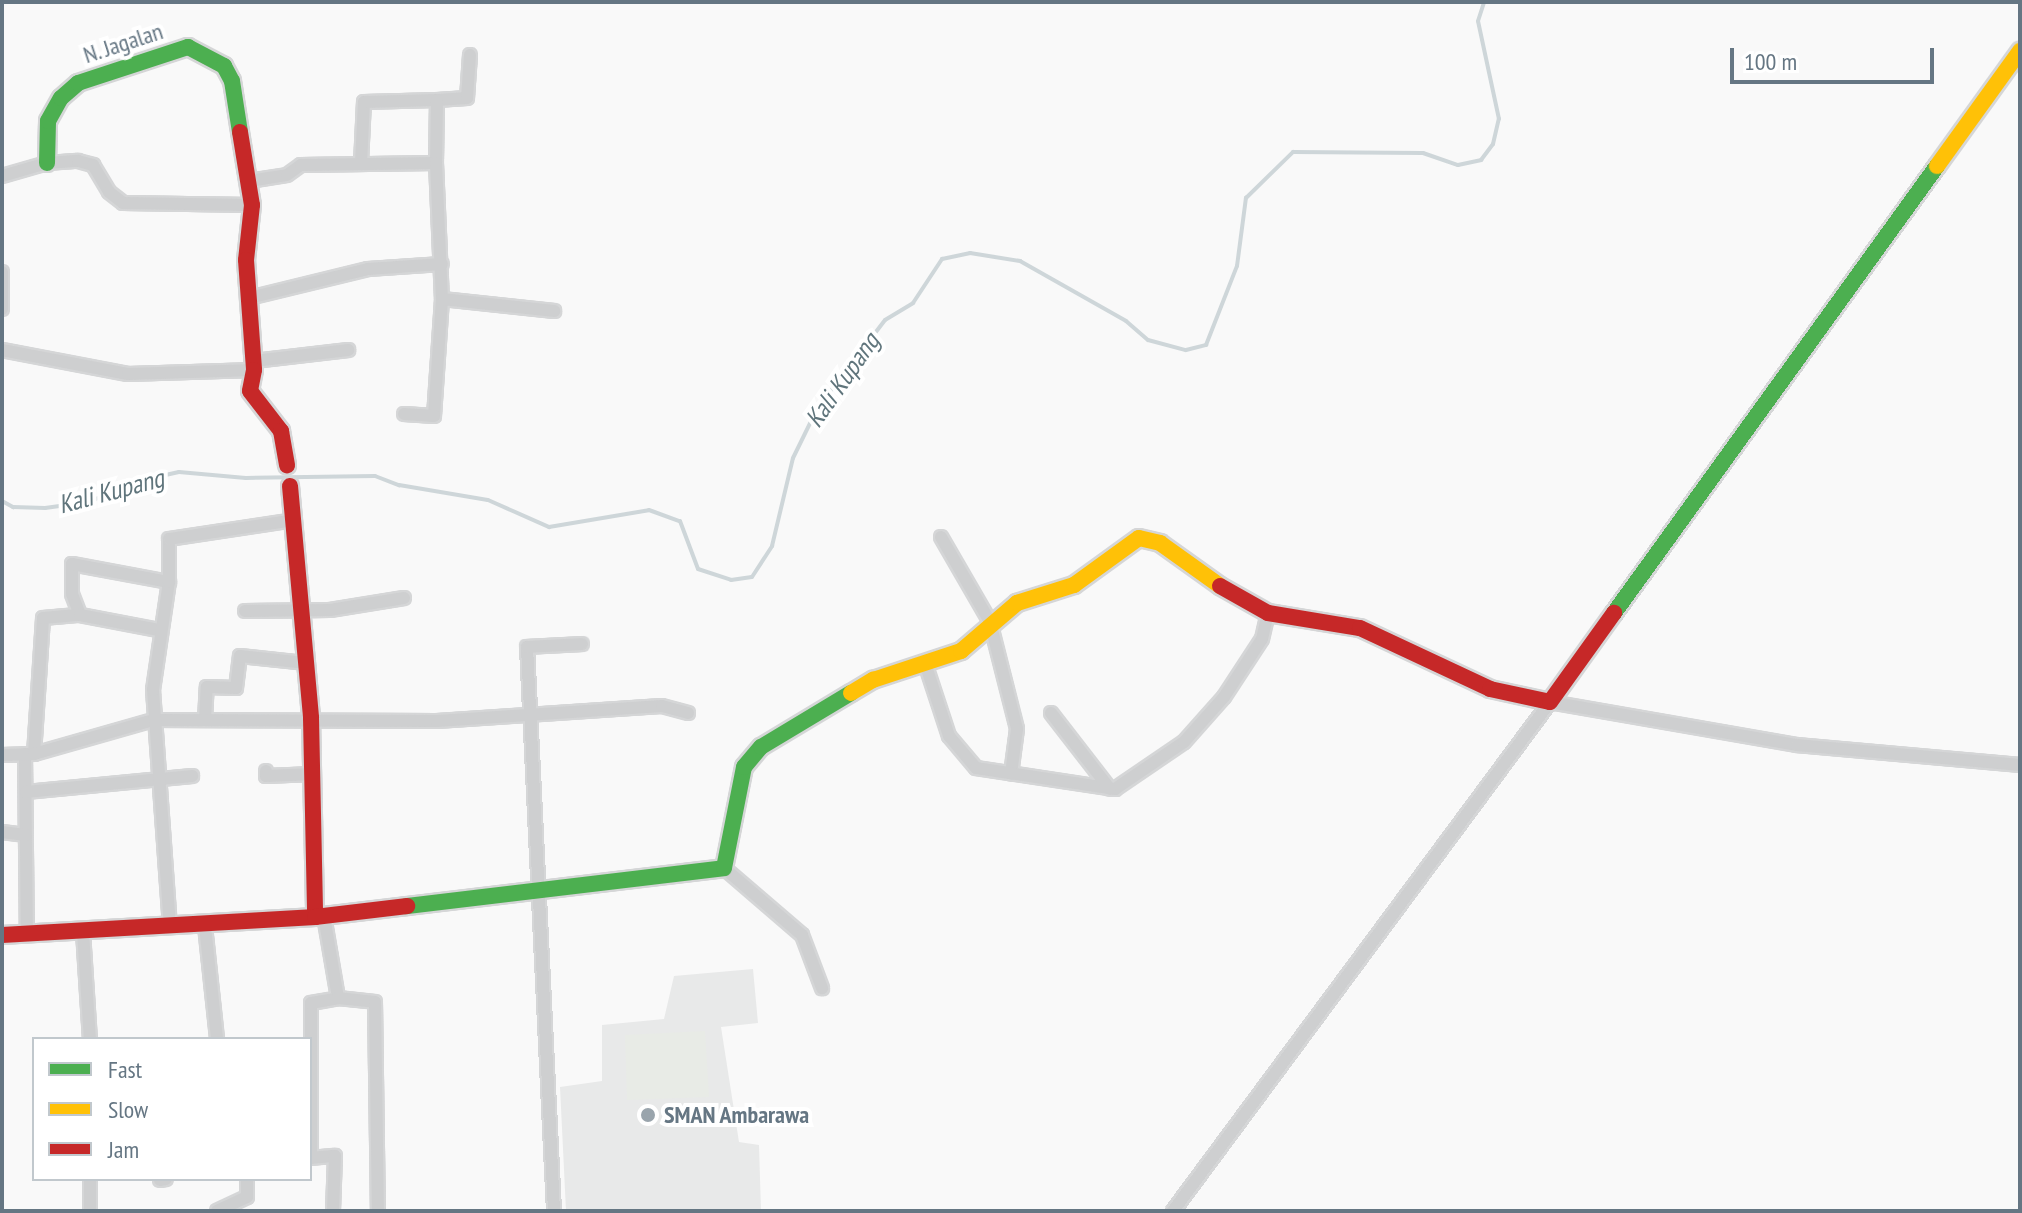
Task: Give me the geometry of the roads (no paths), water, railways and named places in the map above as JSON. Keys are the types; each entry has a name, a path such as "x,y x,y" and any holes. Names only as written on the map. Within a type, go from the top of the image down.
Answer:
{"street":[{"name":"N. Jagalan","path":"47,163 48,121 61,98 78,83 188,47 224,66 232,81 252,205 246,260 254,366 250,391 281,431 287,465"},
{"path":"1173,1211 1550,702 2020,51"},
{"path":"361,163 364,102 467,98 470,55"},
{"path":"404,414 434,416 442,299 436,163 437,100"},
{"path":"2,176 47,163 93,165 109,192 123,203 252,205"},
{"path":"249,181 287,175 301,165 436,163"},
{"path":"249,298 368,269 442,264"},
{"path":"2,272 2,309"},
{"path":"442,299 554,311"},
{"path":"2,350 128,374 254,366 348,350"},
{"path":"290,486 311,718 319,917 338,998"},
{"path":"170,927 153,720 159,630 169,582 171,537 295,520"},
{"path":"941,537 990,622 1017,729 1011,774"},
{"path":"724,868 730,857 744,767 761,747 873,680 961,651 990,622 1017,603 1074,585 1139,538 1160,543 1243,602 1268,613 1360,628 1490,689 1797,745 2020,765"},
{"path":"80,615 72,594 72,564 169,582"},
{"path":"245,611 300,612 404,598"},
{"path":"925,663 949,736 962,756 976,768 1110,789 1138,777 1184,742 1253,656 1268,613"},
{"path":"27,933 26,792 43,618 80,615 159,630"},
{"path":"554,1211 527,647 582,644"},
{"path":"205,720 207,687 236,688 240,656 305,663"},
{"path":"2,755 29,754 153,720 311,718 437,721 662,706 688,713"},
{"path":"1051,713 1110,789"},
{"path":"266,771 266,776 313,774"},
{"path":"26,792 192,776"},
{"path":"2,832 26,835"},
{"path":"2,935 205,926 319,917 724,868 802,935 822,988"},
{"path":"205,926 217,1037"},
{"path":"83,932 90,1037"},
{"path":"311,1037 311,1003 338,998 375,1002 378,1211"},
{"path":"312,1158 335,1156 333,1211"},
{"path":"90,1181 90,1211"},
{"path":"217,1211 247,1197 247,1181"}],"waterway":[{"name":"Kali Kupang","path":"2,501 13,507 45,508 89,502 134,482 179,472 246,478 375,476 399,485 488,500 549,527 649,510 680,521 698,569 731,580 752,577 772,546 793,458 817,409 885,320 913,303 942,259 970,253 1020,261 1126,321 1148,340 1186,350 1206,345 1237,266 1246,198 1293,152 1423,153 1458,165 1481,160 1493,144 1499,119 1478,21 1484,2"}],"place":[{"name":"SMAN Ambarawa","path":"648,1115"}]}
